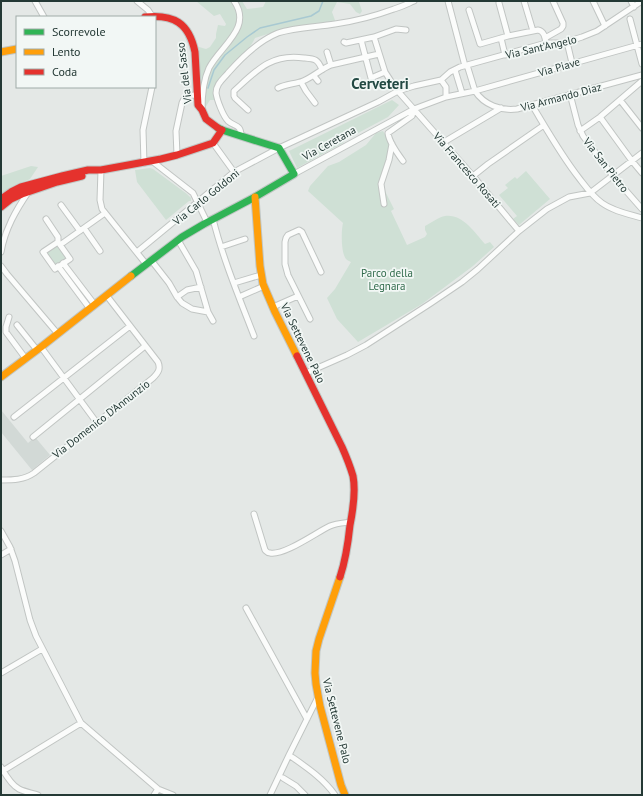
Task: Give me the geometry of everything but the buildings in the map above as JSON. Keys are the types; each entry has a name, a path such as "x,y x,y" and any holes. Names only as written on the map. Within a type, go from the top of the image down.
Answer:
{"street":[{"path":"35,1 43,16"},
{"path":"137,1 146,9 149,16"},
{"path":"202,110 203,88 209,69 237,30 239,24 240,12 234,1"},
{"path":"241,136 241,131 239,128 228,121 225,116 216,93 220,82 241,58 253,48 269,37 280,32 365,19 414,1"},
{"path":"448,1 466,66 475,91 462,93 455,70"},
{"path":"524,1 533,31"},
{"path":"469,10 480,44 508,36 538,30 542,31 545,41 563,26 553,1"},
{"path":"593,1 605,26"},
{"path":"631,1 634,7"},
{"name":"Via Sant'Angelo","path":"441,80 455,70 545,41 556,44 591,34 642,1"},
{"path":"499,4 508,36"},
{"name":"Via del Sasso","path":"156,17 164,17 177,22 184,27 191,36 195,57 198,105 208,122 222,130 279,148"},
{"path":"630,19 639,45 642,64"},
{"path":"344,42 346,43 361,40 396,29 406,30"},
{"name":"Via Francesco Rosati","path":"374,36 385,72 392,83 519,231"},
{"path":"501,38 505,55"},
{"path":"361,40 370,75 385,72"},
{"path":"567,42 572,63"},
{"name":"Via Piave","path":"475,91 639,45"},
{"path":"1,52 16,49"},
{"path":"327,52 331,65"},
{"path":"278,88 288,84 301,82 344,59 365,58 379,54"},
{"path":"248,110 235,98 234,91 259,69 273,60 300,57 316,60 322,70"},
{"name":"Via Armando Diaz","path":"475,91 485,102 501,108 513,110 642,75"},
{"path":"314,76 318,81"},
{"path":"441,80 446,87 446,97"},
{"name":"Via Carlo Goldoni","path":"137,252 234,172 279,148 378,102 398,91 441,80"},
{"path":"580,131 600,117 642,81"},
{"path":"301,82 315,103"},
{"path":"144,163 144,130 152,88"},
{"name":"Via Ceretana","path":"255,197 294,174 414,109 446,97 462,93"},
{"name":"Via San Pietro","path":"570,94 580,131 613,176 642,209"},
{"path":"177,154 176,131 182,103 186,96 197,95"},
{"path":"620,100 642,128"},
{"path":"532,105 564,158 590,193 607,206 642,218"},
{"path":"444,142 501,108"},
{"path":"403,160 397,153 388,133 412,116 414,109"},
{"path":"600,117 642,173"},
{"path":"473,176 544,125"},
{"path":"1,199 14,190 29,184 72,173 144,163 213,143 222,130"},
{"path":"213,143 234,172"},
{"path":"384,204 382,184 390,160 392,143"},
{"path":"279,148 294,174"},
{"path":"306,373 366,345 431,303 462,282 519,231 547,209 561,200 590,193 642,153"},
{"path":"152,161 190,191 210,220 254,336"},
{"path":"1,207 13,197 29,191 63,180 93,174 101,170"},
{"path":"101,170 100,200 105,213 137,252 149,262 170,285 177,297 184,304 190,308 208,312"},
{"path":"1,252 10,221 29,191"},
{"path":"1,377 178,240 210,220 255,197"},
{"name":"Via Settevene Palo","path":"255,197 261,275 264,286 342,447 351,470 353,481 354,493 346,561 320,634 315,653 314,672 318,697 345,795"},
{"path":"61,205 100,250"},
{"path":"46,219 58,237 59,243 70,259 55,269 43,252 59,243 82,229 105,213"},
{"path":"310,319 286,268 285,242 287,236 298,230 302,232 321,272"},
{"path":"221,247 245,239"},
{"path":"178,240 194,267 208,312 213,322"},
{"path":"63,263 92,307"},
{"path":"1,266 58,334"},
{"path":"58,266 92,307"},
{"path":"234,283 261,275"},
{"path":"239,297 264,286"},
{"path":"177,297 185,291 201,287"},
{"name":"Via Domenico D'Annunzio","path":"1,480 21,479 31,475 153,378 160,369 159,364 146,346 107,296"},
{"path":"273,307 298,296"},
{"path":"9,317 6,332 26,359"},
{"path":"17,325 63,378 97,423"},
{"path":"14,417 130,326"},
{"path":"33,437 146,346"},
{"path":"254,514 265,550 271,554 295,546 334,525 351,522"},
{"path":"1,531 11,549 30,620 36,636 81,723 158,789 173,795"},
{"path":"1,555 11,549"},
{"path":"246,608 307,719"},
{"path":"1,673 42,649"},
{"path":"270,795 318,697"},
{"path":"38,795 16,787 2,770 81,723"},
{"path":"289,755 320,778 328,785 335,795"},
{"path":"283,778 296,786 305,795"},
{"path":"154,795 158,789"}],"shaded area":[{"path":"1,410 28,443 35,437 50,455 32,470 1,432"}],"green space":[{"path":"196,1 242,1 247,9 263,7 266,1 362,1 359,2 362,11 360,14 356,12 350,4 337,2 332,12 336,23 291,28 255,38 224,75 216,90 218,98 215,100 210,100 205,108 201,103 197,48 199,47 206,49 210,47 216,38 218,25 225,26 226,24 220,14 214,16"},
{"path":"392,100 399,105 388,117 297,168 289,151"},
{"name":"Parco della Legnara","path":"383,131 390,143 387,164 378,184 382,207 386,205 384,189 394,209 391,211 407,245 425,237 427,234 425,226 445,216 451,216 463,221 485,244 490,242 494,247 473,266 422,304 358,342 337,319 327,298 335,289 351,262 346,259 343,252 343,223 308,191 310,186 328,166 339,162 366,145 376,133"},
{"path":"31,166 38,167 30,179 1,194 1,176"},
{"path":"150,168 191,198 191,201 189,201 166,220 137,182 135,170"},
{"path":"526,171 550,199 519,225 513,219 517,216 499,195 508,188 505,185 515,177 517,179"},
{"path":"57,246 66,258 55,265 47,253"}],"waterway":[{"path":"208,88 214,70 225,55 247,37 260,28 311,16 319,11 323,1"}],"traffic: fast":[{"path":"131,276 182,237 294,174 279,148 218,128"}],"traffic: slow":[{"path":"1,52 16,49"},
{"path":"255,197 260,266 263,284 297,356"},
{"path":"1,377 131,276"},
{"path":"340,577 319,639 316,651 315,673 320,706 345,795"}],"traffic: jam":[{"path":"156,16 179,22 189,34 195,52 198,105 206,119 218,128"},
{"path":"1,199 21,187 62,176 88,170 101,170 177,155 213,143 222,130"},
{"path":"1,207 11,199 22,194 57,182 82,176"},
{"path":"297,356 342,447 353,476 353,507 344,564 340,577"}],"district":[{"name":"Cerveteri","path":"380,83"}]}
